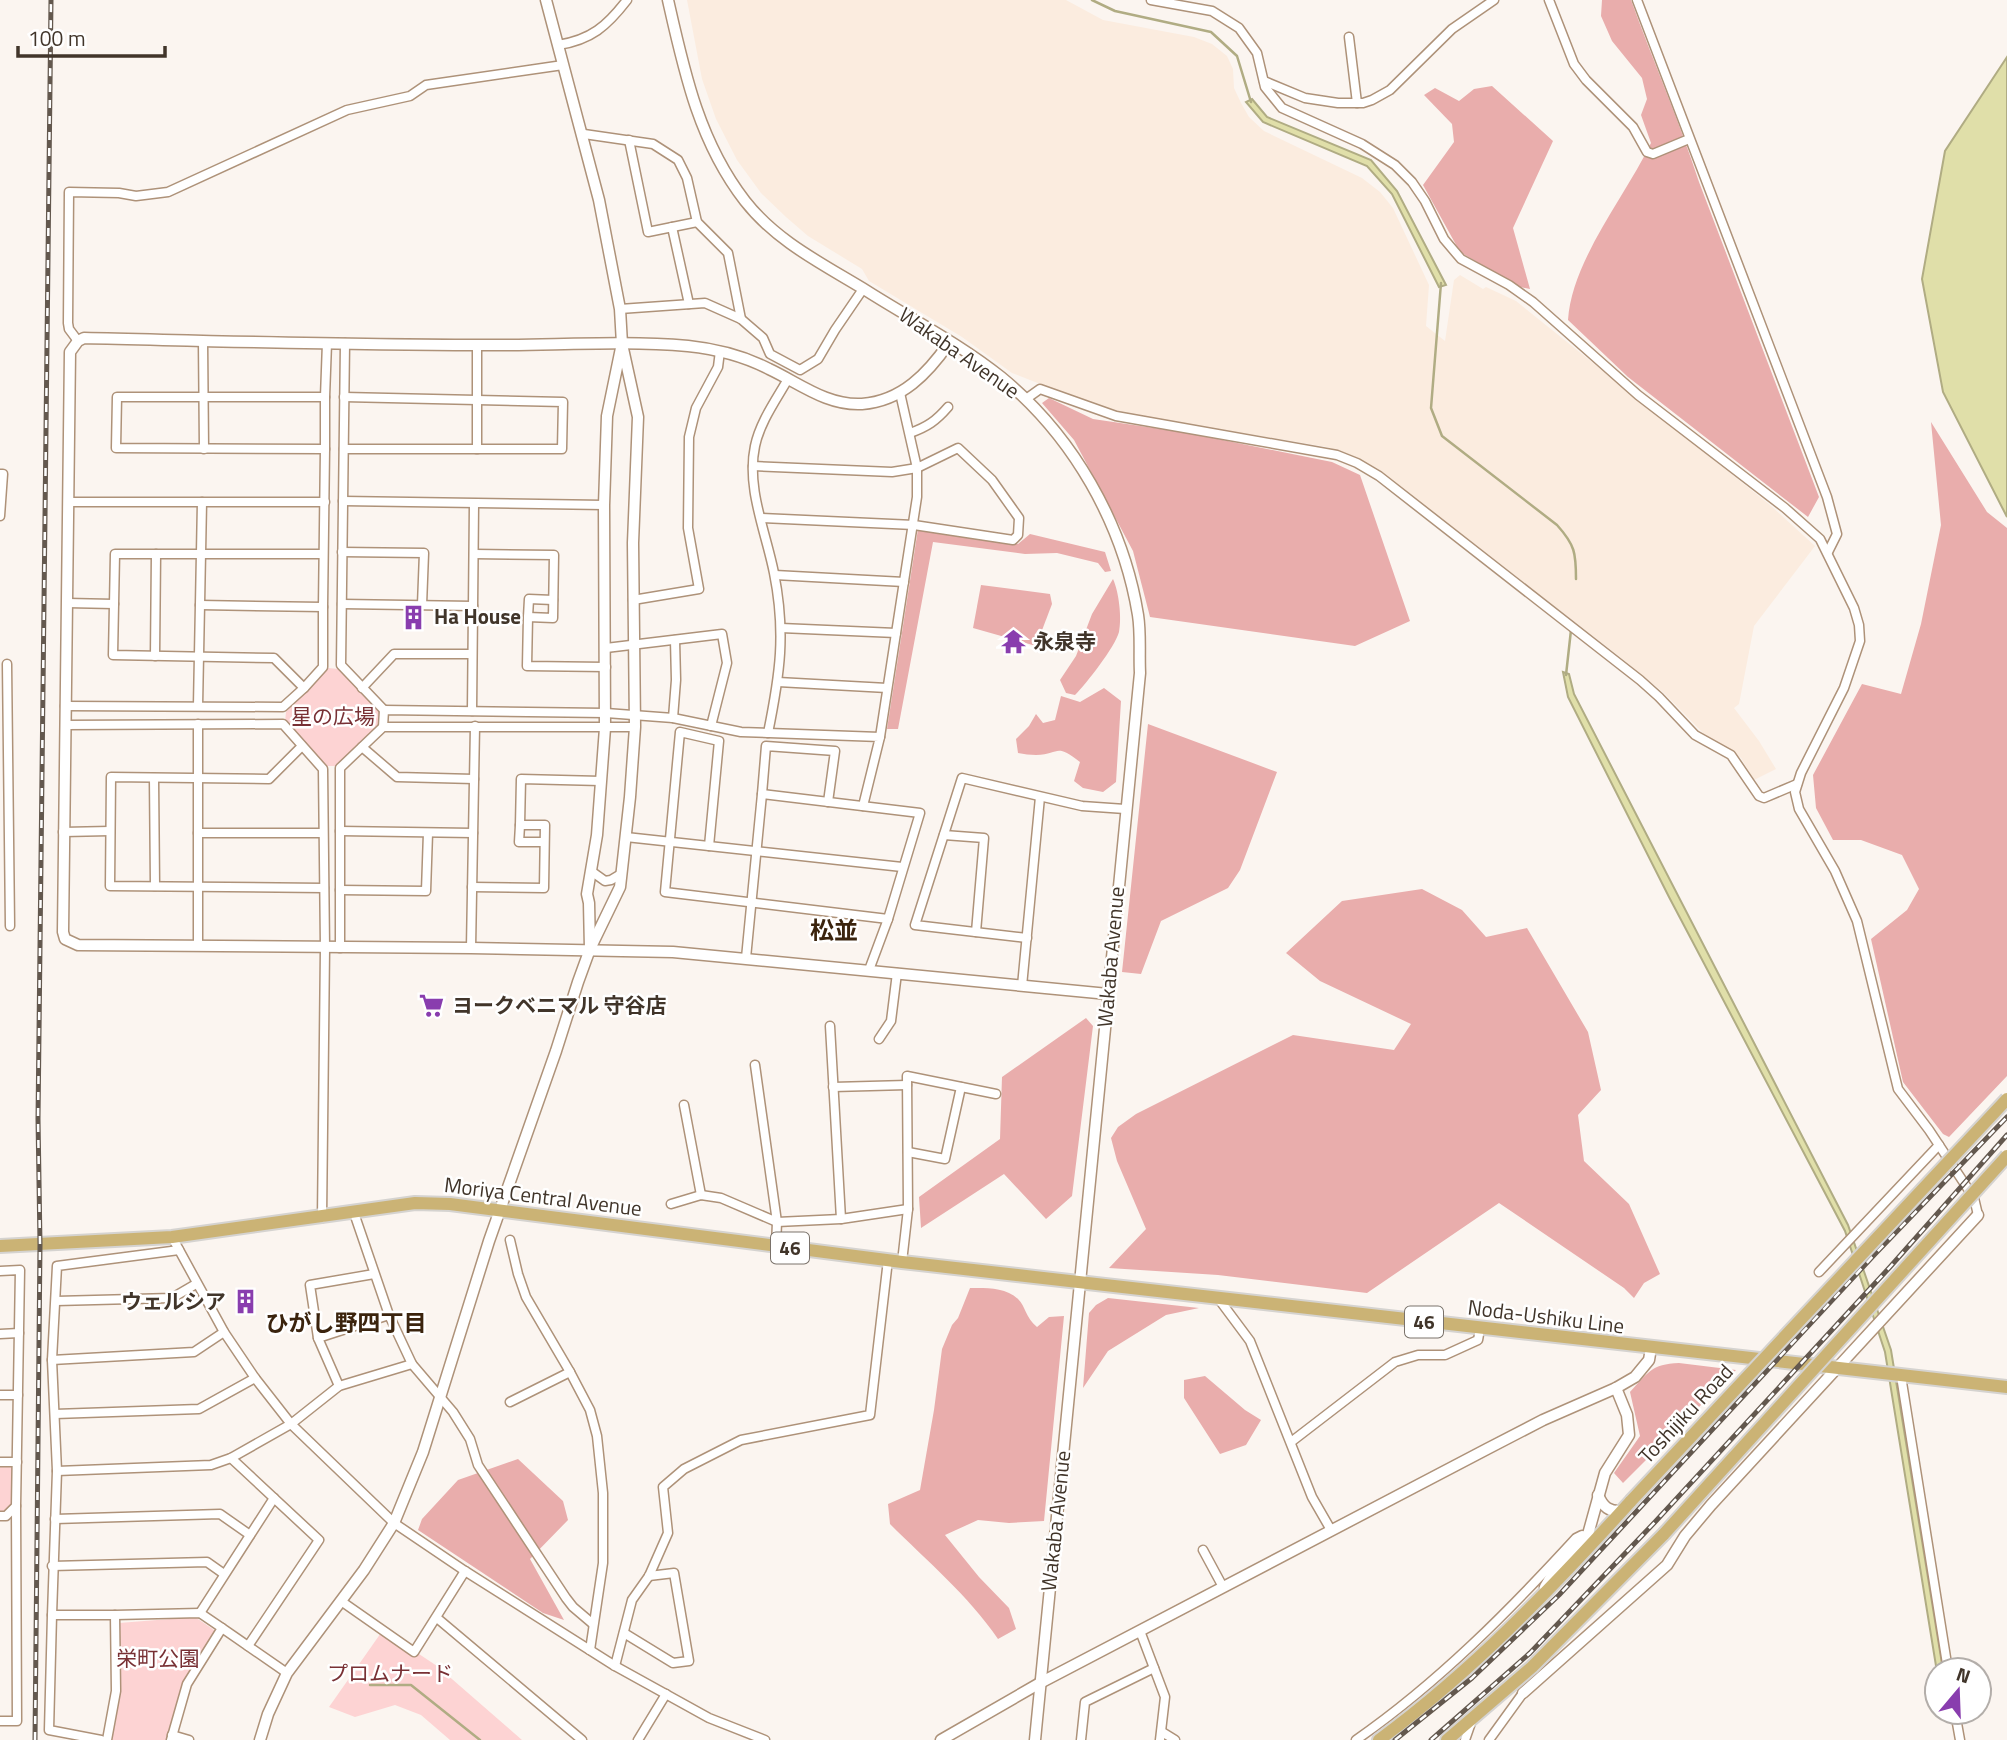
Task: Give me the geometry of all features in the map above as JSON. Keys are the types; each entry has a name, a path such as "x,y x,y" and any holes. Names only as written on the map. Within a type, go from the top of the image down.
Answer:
{"main road":[{"name":"Toshijiku Road","path":"1379,1740 1446,1687 1524,1615 1591,1539 1626,1506 2007,1099"},
{"path":"1447,1740 1532,1667 1664,1534 2007,1156"},
{"name":"Moriya Central Avenue","path":"0,1246 172,1237 415,1203 450,1204 1080,1282"},
{"name":"Noda-Ushiku Line","path":"1080,1282 2007,1387"}],"street":[{"path":"260,1740 268,1714 287,1672 364,1570 394,1522 424,1452 500,1210 590,949 620,887 635,727 633,600 638,417 622,344 620,309 599,201 546,0"},
{"path":"558,46 580,42 603,27 627,0"},
{"name":"Wakaba Avenue","path":"668,0 686,80 698,118 716,157 744,201 775,234 1000,376 1026,399 1057,435 1087,477 1113,528 1130,577 1138,618 1139,673 1035,1740"},
{"path":"1151,0 1212,11 1227,19 1248,38 1257,53 1271,97 1282,108 1362,144 1395,165 1412,182 1444,239 1461,259 1509,285 1533,302 1638,395 1820,539 1854,608 1860,641 1844,688 1813,745 1795,792 1799,809 1835,871 1861,932 1895,1083 1974,1198 1978,1215 1711,1505 1685,1536 1667,1565 1523,1693 1489,1740"},
{"path":"1264,81 1305,98 1338,103 1372,100 1390,90 1452,29 1494,0"},
{"path":"1549,0 1574,65 1633,127 1647,152 1653,154 1689,139"},
{"path":"1637,0 1827,497 1837,534 1828,552"},
{"path":"1349,37 1357,103"},
{"path":"78,341 68,323 69,192 119,193 136,197 168,192 347,110 410,96 426,85 563,65"},
{"path":"583,134 653,144 678,160 687,178 697,222 728,253 741,318"},
{"path":"629,140 648,232 697,222"},
{"path":"672,227 688,304"},
{"path":"620,309 712,304 741,318 763,338 770,354 800,370 818,359 863,289"},
{"path":"949,343 933,366 913,385 879,401 862,404 841,403 821,397 767,368 720,351 678,345 477,345 84,338 78,341 70,352 63,932 65,939 78,945 673,952 1108,994"},
{"path":"203,341 204,449"},
{"path":"65,706 283,707 323,667 327,343"},
{"path":"345,343 341,665 384,710 606,713 673,718 741,732 880,737"},
{"path":"590,949 590,903 586,894 597,835 606,713 604,505 607,416 622,344"},
{"path":"477,345 477,449"},
{"path":"633,600 699,589 688,528 689,437 696,408 719,367 720,351"},
{"path":"768,733 782,655 781,628 775,575 752,466 755,445 762,427 788,379"},
{"path":"1026,399 1040,389 1116,416 1313,449 1357,463 1380,476 1580,633 1659,697 1695,735 1731,755 1759,796 1764,798 1797,784"},
{"path":"863,806 880,737 914,525 917,468 900,393"},
{"path":"325,397 117,397 116,448 325,449"},
{"path":"344,397 563,402 562,449 344,449"},
{"path":"910,433 936,421 948,407"},
{"path":"752,466 892,472 917,468 958,448 992,480 1019,518 1018,535 1013,540 914,525 761,518"},
{"path":"0,474 4,474 0,516"},
{"path":"343,501 604,505"},
{"path":"68,502 325,502"},
{"path":"198,706 202,502"},
{"path":"472,711 474,504"},
{"path":"342,552 424,553 422,605"},
{"path":"304,688 274,658 113,655 115,554 324,554"},
{"path":"155,656 156,554"},
{"path":"474,554 554,555 553,618 528,617"},
{"path":"775,575 904,582"},
{"path":"554,600 528,599 527,666 606,667"},
{"path":"67,603 114,604"},
{"path":"342,604 473,606"},
{"path":"200,605 323,607"},
{"path":"781,628 896,633"},
{"path":"606,648 722,634 727,663 711,726"},
{"path":"673,718 675,640"},
{"path":"362,688 394,654 472,654"},
{"path":"7,664 4,682 4,839 10,926"},
{"path":"778,682 887,688"},
{"path":"383,727 384,710"},
{"path":"65,724 283,724 323,769 325,948 322,1218"},
{"path":"198,724 198,945"},
{"path":"471,948 475,726"},
{"path":"340,948 340,768 383,727 635,727"},
{"path":"709,846 719,741 680,732 665,892 888,919"},
{"path":"302,746 269,779 111,777 110,886 324,888"},
{"path":"746,958 766,746 835,751 828,802"},
{"path":"362,747 397,777 474,779"},
{"path":"154,778 155,886"},
{"path":"1027,938 915,925 962,778 1082,806 1125,810"},
{"path":"544,842 519,842 521,779 601,781"},
{"path":"762,794 920,813 888,919 869,970"},
{"path":"1022,986 1040,797"},
{"path":"472,887 544,888 545,825 520,825"},
{"path":"63,832 110,831"},
{"path":"340,831 473,833"},
{"path":"198,833 323,833"},
{"path":"340,890 426,891 428,833"},
{"path":"944,835 985,838 976,932"},
{"path":"626,837 902,867"},
{"path":"591,871 605,881 621,874"},
{"path":"879,1039 891,1021 897,973"},
{"path":"830,1026 841,1219"},
{"path":"755,1065 776,1222 776,1246"},
{"path":"615,1666 632,1600 649,1576 668,1533 663,1487 684,1469 741,1440 870,1415 895,1261 908,1209 907,1076 996,1094"},
{"path":"833,1087 907,1085"},
{"path":"908,1152 945,1159 961,1087"},
{"path":"684,1105 701,1195"},
{"path":"1819,1272 1939,1145"},
{"path":"671,1204 701,1195 722,1198 776,1222 841,1219 908,1209"},
{"path":"354,1213 389,1315 412,1364 441,1397 470,1439 478,1465 566,1598 593,1624"},
{"path":"172,1237 224,1332 255,1378 291,1424 394,1522 465,1571 615,1666 725,1725 765,1740"},
{"path":"510,1240 526,1297 590,1410 597,1436 603,1493 603,1563 590,1650"},
{"path":"101,1740 49,1730 57,1471 52,1360 57,1266 179,1250"},
{"path":"0,1271 20,1270 16,1506 17,1721 0,1721"},
{"path":"339,1385 318,1338 310,1285 374,1274"},
{"path":"56,1301 172,1298 197,1284"},
{"path":"1218,1298 1250,1341 1312,1497 1331,1530"},
{"path":"318,1338 389,1315"},
{"path":"1291,1442 1395,1362 1418,1355 1445,1355 1478,1340 1480,1329"},
{"path":"52,1360 194,1352 224,1332"},
{"path":"0,1334 19,1333"},
{"path":"941,1740 957,1735 1040,1683 1331,1530 1543,1420 1616,1388 1635,1377 1645,1366 1651,1348"},
{"path":"57,1471 211,1465 231,1458 291,1424 339,1385 412,1364"},
{"path":"510,1402 570,1372"},
{"path":"1901,1376 1946,1656"},
{"path":"55,1414 199,1409 255,1378"},
{"path":"1356,1740 1427,1685 1506,1612 1576,1538 1582,1535 1591,1539 1597,1494 1605,1473 1629,1435 1627,1415 1616,1388"},
{"path":"0,1395 18,1395"},
{"path":"231,1458 319,1540 248,1646"},
{"path":"0,1462 17,1462"},
{"path":"1597,1494 1607,1509 1614,1512 1626,1506"},
{"path":"200,1614 274,1498"},
{"path":"0,1516 6,1516 16,1506"},
{"path":"55,1519 220,1514 250,1535"},
{"path":"1203,1550 1223,1587"},
{"path":"52,1566 207,1562 224,1574"},
{"path":"341,1601 414,1652 465,1571"},
{"path":"624,1633 673,1663 689,1661 674,1573 649,1576"},
{"path":"1506,1612 1524,1615"},
{"path":"52,1615 200,1614 287,1672"},
{"path":"107,1740 116,1691 115,1615"},
{"path":"437,1618 582,1740"},
{"path":"189,1740 171,1738 187,1684 222,1628"},
{"path":"1140,1631 1165,1697 1161,1736 1175,1740"},
{"path":"1081,1740 1085,1702 1154,1668"},
{"path":"638,1740 666,1694"},
{"path":"1465,1740 1472,1720"}],"shaded area":[{"path":"687,0 1066,0 1103,20 1194,37 1212,44 1227,56 1233,69 1234,88 1241,103 1249,117 1264,131 1362,178 1380,192 1393,208 1429,285 1426,326 1445,341 1454,280 1460,275 1483,289 1486,287 1516,301 1770,505 1815,546 1754,626 1739,704 1734,708 1776,769 1754,780 1741,758 1703,733 1664,693 1620,657 1378,469 1354,456 1327,447 1109,411 1012,373 962,337 869,281 862,269 808,236 786,217 761,193 737,160 716,119 702,79"},
{"path":"1602,0 1631,0 1819,497 1808,517 1628,377 1568,320 1572,297 1589,252 1651,143 1641,115 1647,99 1642,78 1612,41 1601,16"},
{"path":"2007,57 2007,517 1943,392 1922,279 1945,151"},
{"path":"1492,86 1553,141 1513,228 1530,289 1520,287 1460,252 1423,185 1454,142 1452,124 1424,95 1435,88 1459,101 1474,89"},
{"path":"1252,99 1267,117 1371,160 1397,191 1446,285 1439,287 1392,194 1367,166 1263,122 1246,102"},
{"path":"1049,398 1093,419 1188,433 1332,462 1360,475 1410,621 1355,646 1150,617 1133,551 1074,440 1042,403"},
{"path":"1931,422 1987,512 2007,528 2007,1076 1949,1137 1943,1134 1903,1082 1871,939 1907,910 1919,889 1902,855 1861,840 1833,840 1816,808 1813,775 1862,684 1901,694 1921,624 1941,525"},
{"path":"918,529 1018,544 1030,534 1105,552 1111,571 1105,572 1098,563 1057,553 1025,554 933,542 898,729 887,729"},
{"path":"1113,579 1120,613 1119,632 1100,665 1080,690 1075,695 1066,693 1060,680 1076,656 1092,614"},
{"path":"981,585 1050,594 1052,604 1036,646 973,628"},
{"path":"1563,672 1569,674 1574,694 1848,1225 1891,1350 1941,1656 1934,1656 1885,1352 1845,1231 1669,897 1568,697"},
{"path":"1104,688 1121,701 1116,782 1103,792 1083,788 1074,781 1080,762 1066,752 1036,755 1018,753 1016,739 1036,714 1043,723 1055,720 1061,696 1080,702"},
{"path":"1148,724 1277,772 1240,870 1228,888 1161,921 1141,974 1122,972"},
{"path":"1422,889 1462,910 1486,937 1527,928 1588,1032 1601,1090 1578,1115 1584,1161 1629,1204 1660,1274 1644,1283 1634,1298 1624,1288 1499,1203 1367,1293 1218,1275 1109,1268 1146,1229 1117,1161 1111,1138 1118,1127 1136,1114 1293,1035 1394,1050 1411,1024 1320,981 1286,953 1342,901"},
{"path":"1086,1018 1093,1026 1072,1196 1046,1219 1004,1174 921,1228 919,1197 1000,1139 1002,1077"},
{"path":"970,1288 996,1289 1013,1295 1021,1302 1030,1320 1037,1327 1049,1317 1064,1316 1044,1521 1009,1523 978,1520 945,1535 979,1577 1009,1608 1016,1629 998,1639 960,1593 890,1524 888,1504 920,1490 942,1349"},
{"path":"1108,1298 1199,1308 1166,1315 1108,1351 1083,1388 1089,1313"},
{"path":"1679,1363 1736,1370 1623,1483 1614,1473 1640,1436 1630,1392 1656,1368"},
{"path":"1205,1376 1261,1420 1246,1445 1220,1454 1184,1398 1184,1380"},
{"path":"518,1459 563,1501 568,1520 530,1559 564,1620 543,1613 418,1530 422,1519 458,1480"}],"green space":[{"name":"星の広場","path":"328,668 339,669 380,712 379,726 336,766 327,766 285,722 286,712"},
{"path":"0,1462 17,1462 16,1506 0,1516"},
{"name":"栄町公園","path":"195,1617 217,1632 185,1684 168,1740 112,1740 121,1689 119,1623"},
{"name":"プロムナード","path":"383,1630 437,1666 522,1740 450,1740 421,1715 395,1705 355,1717 329,1707"}],"waterway":[{"path":"1092,0 1115,11 1211,32 1237,56 1251,102"},
{"path":"1441,283 1431,408 1442,436 1557,525 1568,538 1573,550 1576,579"},
{"path":"1566,675 1571,630"},
{"path":"370,1685 411,1685 480,1740"}],"railway":[{"path":"35,1740 40,1244 38,1119 51,0"},
{"path":"1395,1740 1472,1678 1559,1595 1875,1254 2007,1117"},
{"path":"1431,1740 1530,1653 1655,1522 1890,1267 2007,1135"}],"place":[{"name":"Ha House","path":"414,617"},
{"name":"永泉寺","path":"1013,642"},
{"name":"ヨークベニマル 守谷店","path":"432,1006"},
{"name":"ウェルシア","path":"246,1302"}],"district":[{"name":"松並","path":"834,931"},
{"name":"ひがし野四丁目","path":"346,1323"}]}
